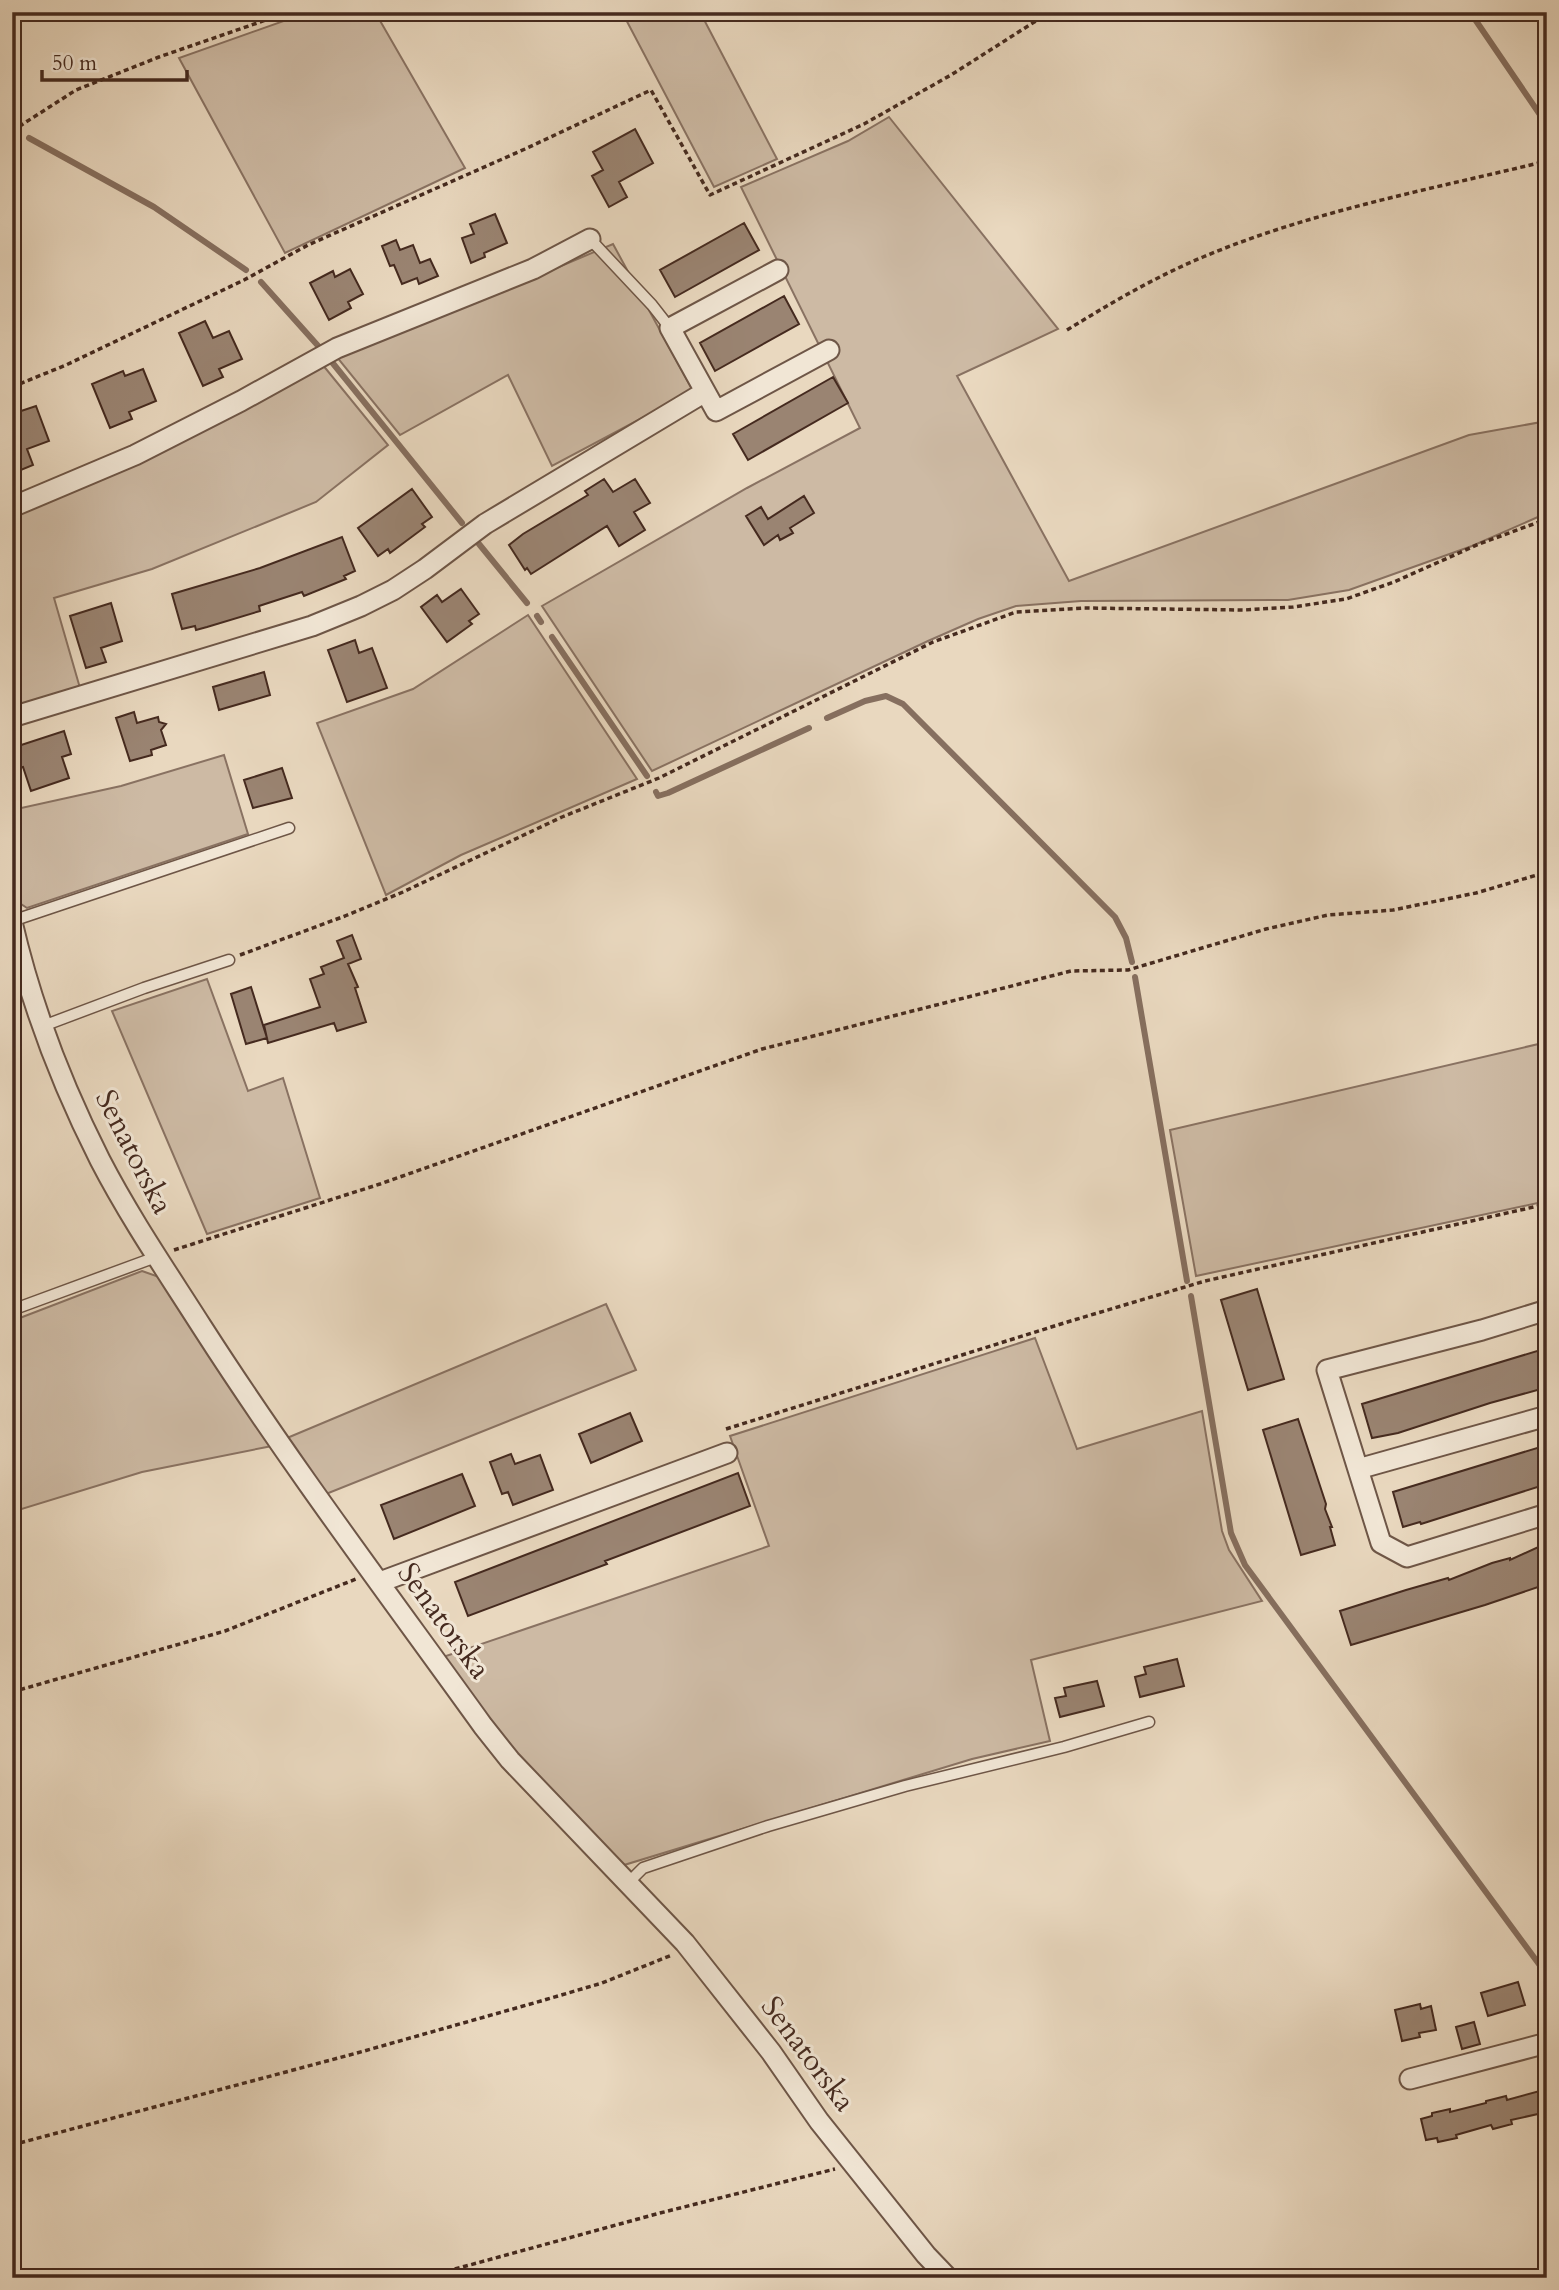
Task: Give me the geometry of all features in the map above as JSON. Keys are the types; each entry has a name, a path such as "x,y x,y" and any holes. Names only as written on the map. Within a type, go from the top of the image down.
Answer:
{"street":[{"path":"12,507 135,455 242,401 337,348 533,269 590,239"},
{"path":"778,270 670,328 716,411 829,350"},
{"path":"12,717 312,626 360,606 393,590 485,524 705,392"},
{"name":"Senatorska","path":"12,921 43,1026 101,1161 156,1257 251,1404 510,1760 685,1942 771,2052 819,2121 926,2255 948,2278"},
{"path":"1547,1310 1482,1330 1327,1370 1381,1543 1408,1558 1547,1514"},
{"path":"1359,1469 1547,1416"},
{"path":"376,1577 727,1453"},
{"path":"1410,2079 1547,2043"}],"lane":[{"path":"590,239 670,328"},
{"path":"12,921 289,828"},
{"path":"43,1026 229,960"},
{"path":"12,1310 156,1257"},
{"path":"629,1882 643,1868 768,1826 905,1786 1065,1747 1149,1722"}],"path":[{"path":"12,131 76,90 159,57 289,12"},
{"path":"12,387 66,365 233,285 308,245 651,90 710,195 864,124 951,75 1050,12"},
{"path":"1067,330 1142,285 1204,256 1251,239 1332,213 1547,162"},
{"path":"229,960 403,892 562,817 659,778 933,642 1016,612 1084,608 1244,610 1293,607 1346,599 1547,519"},
{"path":"156,1257 380,1184 762,1049 1071,971 1128,970 1266,929 1328,915 1393,910 1476,893 1547,872"},
{"path":"726,1429 1205,1281 1547,1204"},
{"path":"12,1692 225,1631 376,1577"},
{"path":"12,2146 590,1987 670,1956 685,1942"},
{"path":"422,2278 660,2213 854,2165"}],"shaded area":[{"path":"309,12 375,12 465,168 285,253 179,58"},
{"path":"622,12 700,12 777,159 714,187"},
{"path":"889,117 1058,329 957,376 1069,581 1469,435 1547,421 1547,513 1472,546 1349,590 1288,600 1081,601 1016,606 928,641 652,771 542,606 747,488 860,428 741,187 848,141"},
{"path":"613,244 693,391 552,466 508,375 400,435 336,356 521,283"},
{"path":"322,364 388,445 316,502 152,569 54,598 80,688 12,707 12,511"},
{"path":"528,615 637,779 461,855 386,895 317,723 413,689"},
{"path":"224,755 248,834 27,908 15,900 12,890 12,810 121,786"},
{"path":"207,979 248,1091 283,1078 320,1198 207,1234 112,1011"},
{"path":"1547,1042 1547,1201 1196,1276 1170,1130"},
{"path":"142,1271 162,1278 272,1446 142,1472 12,1512 12,1321"},
{"path":"606,1304 636,1370 326,1494 287,1438"},
{"path":"1035,1338 1077,1449 1202,1411 1222,1531 1229,1550 1262,1601 1031,1660 1050,1741 972,1759 624,1865 497,1734 443,1657 769,1546 730,1436"}],"building":[{"path":"635,129 653,163 619,182 627,197 609,207 592,176 603,170 593,152"},
{"path":"495,214 507,243 484,253 485,257 471,263 462,238 474,234 470,224"},
{"path":"744,223 759,250 675,297 660,270"},
{"path":"396,240 400,250 413,245 420,263 430,259 438,276 419,284 417,278 402,284 394,265 390,266 382,246"},
{"path":"350,269 363,294 348,302 351,308 329,320 310,283 333,271 335,277"},
{"path":"784,296 799,324 715,371 700,343"},
{"path":"205,321 213,338 229,331 242,359 219,369 223,377 203,386 179,333"},
{"path":"143,369 156,401 129,412 132,419 110,428 92,384 123,371 125,376"},
{"path":"833,377 848,403 748,460 733,434"},
{"path":"36,406 49,441 27,449 33,465 16,472 12,462 12,414"},
{"path":"604,479 613,492 635,479 650,503 634,512 645,530 619,546 607,526 531,574 527,568 525,570 509,545 588,495 585,491"},
{"path":"412,489 432,517 422,524 425,527 390,553 388,549 378,556 358,528"},
{"path":"804,496 814,513 790,528 793,533 780,540 778,535 764,545 746,516 761,507 768,519"},
{"path":"342,537 355,571 344,576 346,579 304,596 302,592 259,606 260,611 196,630 195,626 182,629 172,594 260,568"},
{"path":"461,589 479,614 469,621 472,624 447,642 421,607 437,595 442,602"},
{"path":"111,603 122,641 101,648 106,662 86,668 70,616"},
{"path":"355,640 359,653 372,648 387,688 347,702 328,650"},
{"path":"264,672 270,695 219,710 213,687"},
{"path":"134,712 137,723 158,717 159,722 166,724 161,730 166,745 151,750 152,755 130,761 116,718"},
{"path":"64,731 71,754 62,757 69,778 31,791 23,767 12,770 12,748"},
{"path":"282,768 292,798 253,808 244,780"},
{"path":"352,935 361,959 348,964 358,987 355,988 366,1022 337,1031 334,1023 268,1043 264,1025 320,1007 310,979 324,974 321,967 344,958 337,941"},
{"path":"251,987 267,1038 246,1044 231,994"},
{"path":"1257,1289 1284,1379 1248,1390 1221,1300"},
{"path":"1547,1348 1547,1386 1398,1433 1372,1438 1362,1404"},
{"path":"630,1413 642,1441 591,1463 579,1434"},
{"path":"1298,1419 1326,1504 1335,1545 1301,1555 1263,1430"},
{"path":"1547,1445 1547,1484 1421,1524 1420,1522 1403,1527 1393,1492"},
{"path":"511,1454 515,1464 540,1455 553,1490 513,1505 508,1492 502,1494 490,1462"},
{"path":"738,1473 750,1506 468,1616 455,1582"},
{"path":"462,1474 475,1506 394,1539 381,1505"},
{"path":"1547,1543 1547,1584 1351,1645 1340,1611 1448,1578 1449,1580 1492,1563 1510,1560"},
{"path":"1177,1659 1184,1686 1140,1697 1135,1677 1146,1674 1144,1667"},
{"path":"1097,1681 1104,1706 1060,1717 1055,1698 1066,1696 1064,1688"},
{"path":"1518,1982 1525,2005 1488,2016 1481,1993"},
{"path":"1420,2004 1421,2009 1431,2006 1436,2030 1419,2033 1420,2037 1402,2041 1395,2010"},
{"path":"1474,2022 1480,2044 1462,2049 1456,2027"},
{"path":"1547,2089 1547,2112 1511,2120 1512,2124 1493,2129 1491,2125 1456,2135 1457,2138 1438,2142 1437,2138 1426,2140 1421,2119 1432,2116 1432,2113 1450,2109 1450,2112 1506,2096 1507,2100"}],"waterway":[{"path":"1470,12 1547,125"},
{"path":"29,138 154,207 246,270"},
{"path":"261,282 320,348"},
{"path":"331,361 462,523"},
{"path":"479,544 527,603"},
{"path":"537,616 541,622"},
{"path":"552,637 647,776"},
{"path":"827,718 865,701 886,696 903,704 1115,917 1126,938 1132,962"},
{"path":"656,792 658,796 668,793 809,728"},
{"path":"1135,977 1187,1281"},
{"path":"1191,1296 1231,1533 1245,1565 1547,1975"}]}
